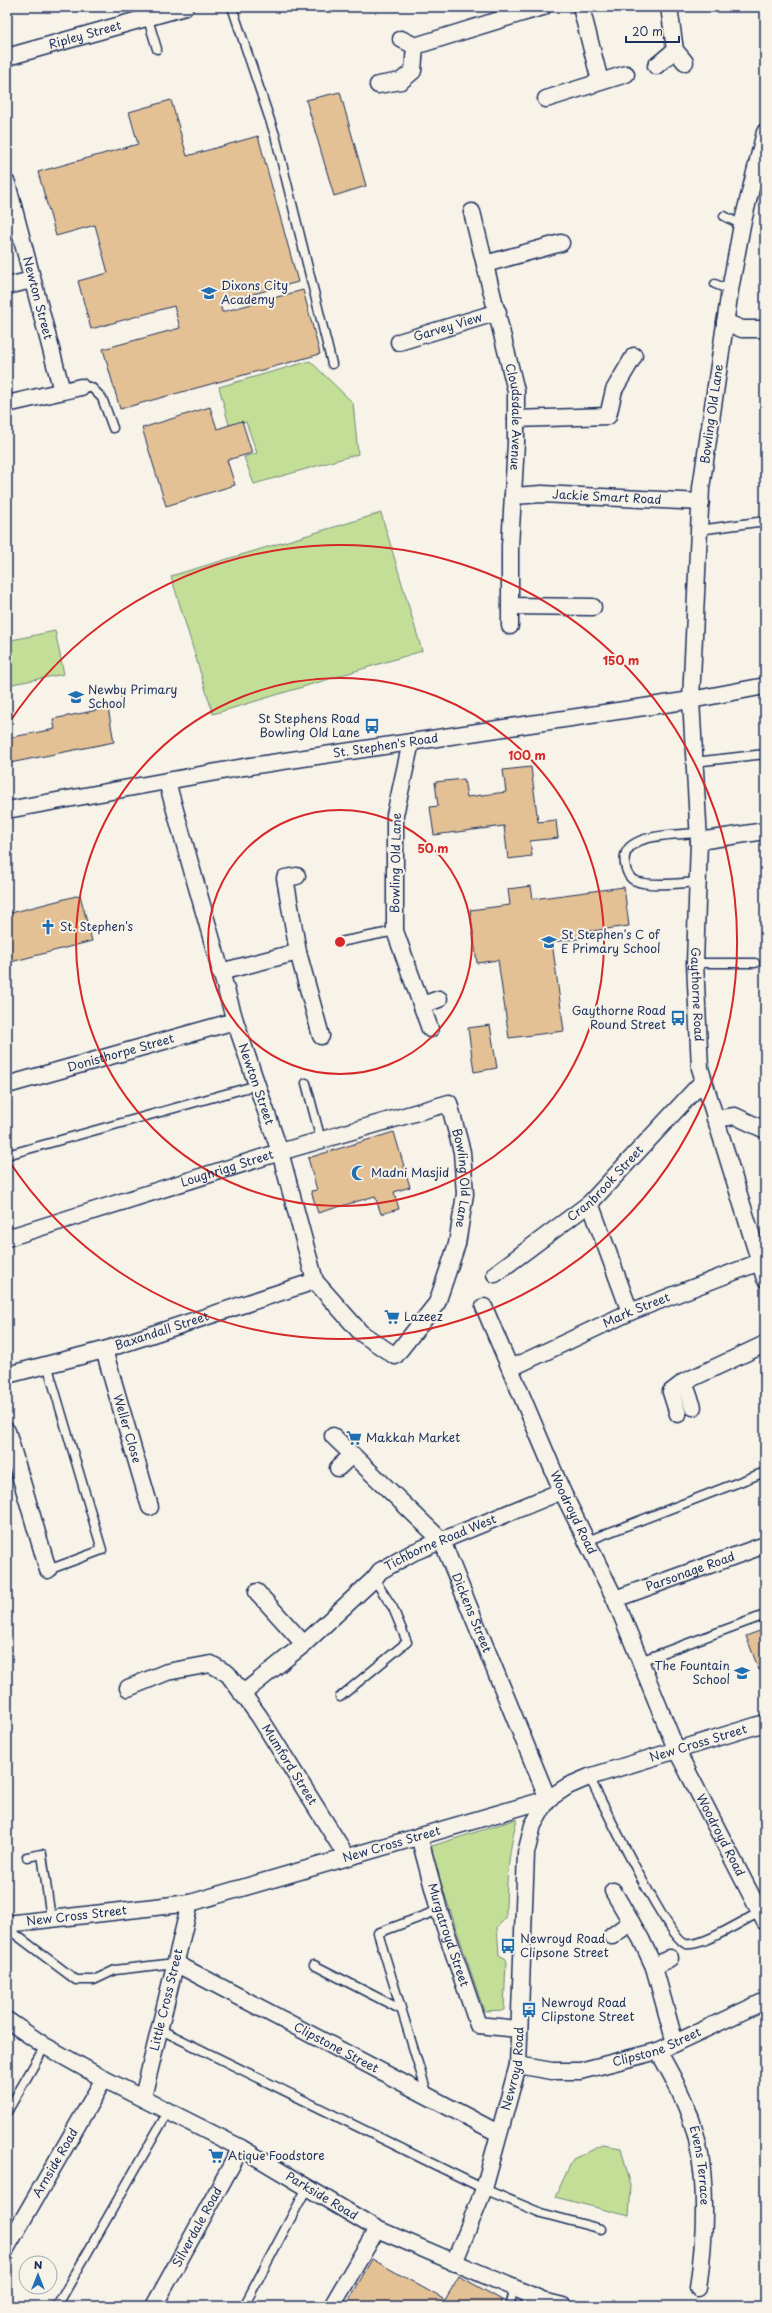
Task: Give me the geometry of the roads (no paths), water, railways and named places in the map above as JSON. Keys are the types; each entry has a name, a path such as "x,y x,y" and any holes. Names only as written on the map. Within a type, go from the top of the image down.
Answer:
{"street":[{"name":"Ripley Street","path":"7,57 148,19 185,7"},
{"path":"378,85 401,81 413,71 408,43 524,9 543,7"},
{"path":"581,7 600,81"},
{"path":"656,66 680,56 669,7"},
{"path":"546,98 626,74"},
{"name":"Bowling Old Lane","path":"691,700 701,502 730,290 742,225 765,132"},
{"name":"Newton Street","path":"7,183 62,391"},
{"name":"Cloudsdale Avenue","path":"472,212 498,312 516,391 510,546 510,626"},
{"path":"485,264 561,243"},
{"path":"7,286 32,280"},
{"name":"Garvey View","path":"399,342 498,312"},
{"path":"725,322 742,329 765,329"},
{"path":"516,419 608,416 614,390 634,356"},
{"path":"7,404 81,387"},
{"name":"Jackie Smart Road","path":"513,496 549,494 701,502"},
{"path":"510,606 593,607"},
{"name":"St. Stephen's Road","path":"7,810 244,767 691,700 765,686"},
{"name":"Gaythorne Road","path":"691,700 698,837 695,962 700,1068 715,1119 762,1262 765,1279"},
{"name":"Bowling Old Lane","path":"411,742 395,815 395,931 430,1029"},
{"name":"Newton Street","path":"167,782 234,1021 280,1152 315,1281 361,1333 395,1356"},
{"path":"698,837 765,831"},
{"path":"297,876 285,878 298,952 321,1036"},
{"path":"220,972 298,952"},
{"path":"422,1005 440,999"},
{"name":"Donisthorpe Street","path":"7,1085 234,1021"},
{"name":"Cranbrook Street","path":"495,1274 590,1203 703,1081"},
{"name":"Bowling Old Lane","path":"395,1356 437,1303 457,1244 465,1194 462,1152 449,1103"},
{"name":"Loughrigg Street","path":"7,1238 280,1152 449,1103"},
{"path":"715,1119 735,1116 765,1130"},
{"path":"590,1203 630,1312"},
{"name":"Mark Street","path":"511,1368 630,1312 762,1262"},
{"name":"Baxandall Street","path":"7,1376 47,1364 104,1350 315,1281"},
{"name":"Woodroyd Road","path":"484,1307 562,1491 615,1599 676,1749 763,1917"},
{"path":"678,1414 671,1392 684,1382 765,1344"},
{"name":"Weller Close","path":"104,1350 150,1507"},
{"path":"684,1382 693,1407"},
{"path":"7,1431 48,1570"},
{"name":"Dickens Street","path":"333,1436 442,1540 532,1757 548,1800"},
{"path":"338,1468 352,1455"},
{"name":"Tichborne Road West","path":"242,1694 304,1644 374,1579 380,1571 414,1552 562,1491"},
{"name":"Parsonage Road","path":"615,1599 765,1545"},
{"path":"257,1592 304,1644"},
{"name":"Mumford Street","path":"128,1688 167,1672 211,1664 228,1674 259,1716 347,1857"},
{"name":"New Cross Street","path":"7,1924 190,1903 520,1806 548,1800 568,1786 589,1777 676,1749 765,1723"},
{"name":"Newroyd Road","path":"454,2263 484,2189 498,2133 518,2065 526,1853 533,1825 548,1800"},
{"name":"Murgatroyd Street","path":"419,1836 440,1910 478,2025 520,2029"},
{"path":"613,1891 654,1967 675,2043"},
{"name":"Little Cross Street","path":"143,2097 190,1903"},
{"path":"612,1936 631,1922"},
{"path":"654,1967 670,1958"},
{"name":"Clipstone Street","path":"175,1963 498,2133"},
{"name":"Clipstone Street","path":"518,2065 552,2071 580,2071 658,2051 765,2001"},
{"name":"Parkside Road","path":"7,2020 44,2046 104,2079 169,2110 241,2148 308,2186 377,2229 514,2288 563,2306"},
{"name":"Evens Terrace","path":"658,2051 674,2078 697,2138 705,2217 698,2288"},
{"name":"Arnside Road","path":"7,2247 104,2079"},
{"name":"Silverdale Road","path":"154,2306 241,2148"},
{"path":"332,2306 377,2229"}],"lane":[{"path":"232,7 275,135 332,364"},
{"path":"148,19 157,48"},
{"path":"724,216 742,225"},
{"path":"714,284 730,290"},
{"path":"81,387 91,387 102,398 113,428"},
{"path":"699,530 765,521"},
{"path":"694,762 765,754"},
{"path":"698,837 656,836 640,840 629,847 625,855 628,874 635,881 645,883 698,882"},
{"path":"340,942 395,931"},
{"path":"695,962 755,963"},
{"path":"306,1083 322,1140"},
{"path":"7,1155 257,1085"},
{"path":"47,1364 102,1550 48,1570"},
{"path":"587,1540 765,1472"},
{"path":"340,1697 406,1642 393,1608 374,1579"},
{"path":"640,1662 765,1615"},
{"path":"589,1777 660,1913 678,1938 685,1944 698,1944 763,1917"},
{"path":"27,1858 42,1854 52,1919"},
{"path":"429,2096 400,2009 378,1933 440,1910"},
{"path":"7,1928 76,1980 94,1980 115,1970 175,1963"},
{"path":"314,1965 400,2009"},
{"path":"159,2029 484,2189 541,2213 601,2229"},
{"path":"7,2112 44,2046"},
{"path":"57,2306 169,2110"},
{"path":"244,2306 308,2186"},
{"path":"509,2306 514,2288"}],"place":[{"name":"Dixons City Academy","path":"209,293"},
{"name":"Newby Primary School","path":"76,697"},
{"name":"St Stephens Road Bowling Old Lane","path":"372,726"},
{"name":"St. Stephen's","path":"48,927"},
{"name":"St Stephen's C of E Primary School","path":"549,942"},
{"name":"Gaythorne Road Round Street","path":"678,1018"},
{"name":"Madni Masjid","path":"359,1173"},
{"name":"Lazeez","path":"392,1317"},
{"name":"Makkah Market","path":"354,1438"},
{"name":"The Fountain School","path":"742,1673"},
{"name":"Newroyd Road Clipsone Street","path":"508,1946"},
{"name":"Newroyd Road Clipstone Street","path":"529,2010"},
{"name":"Atique Foodstore","path":"216,2156"}]}
